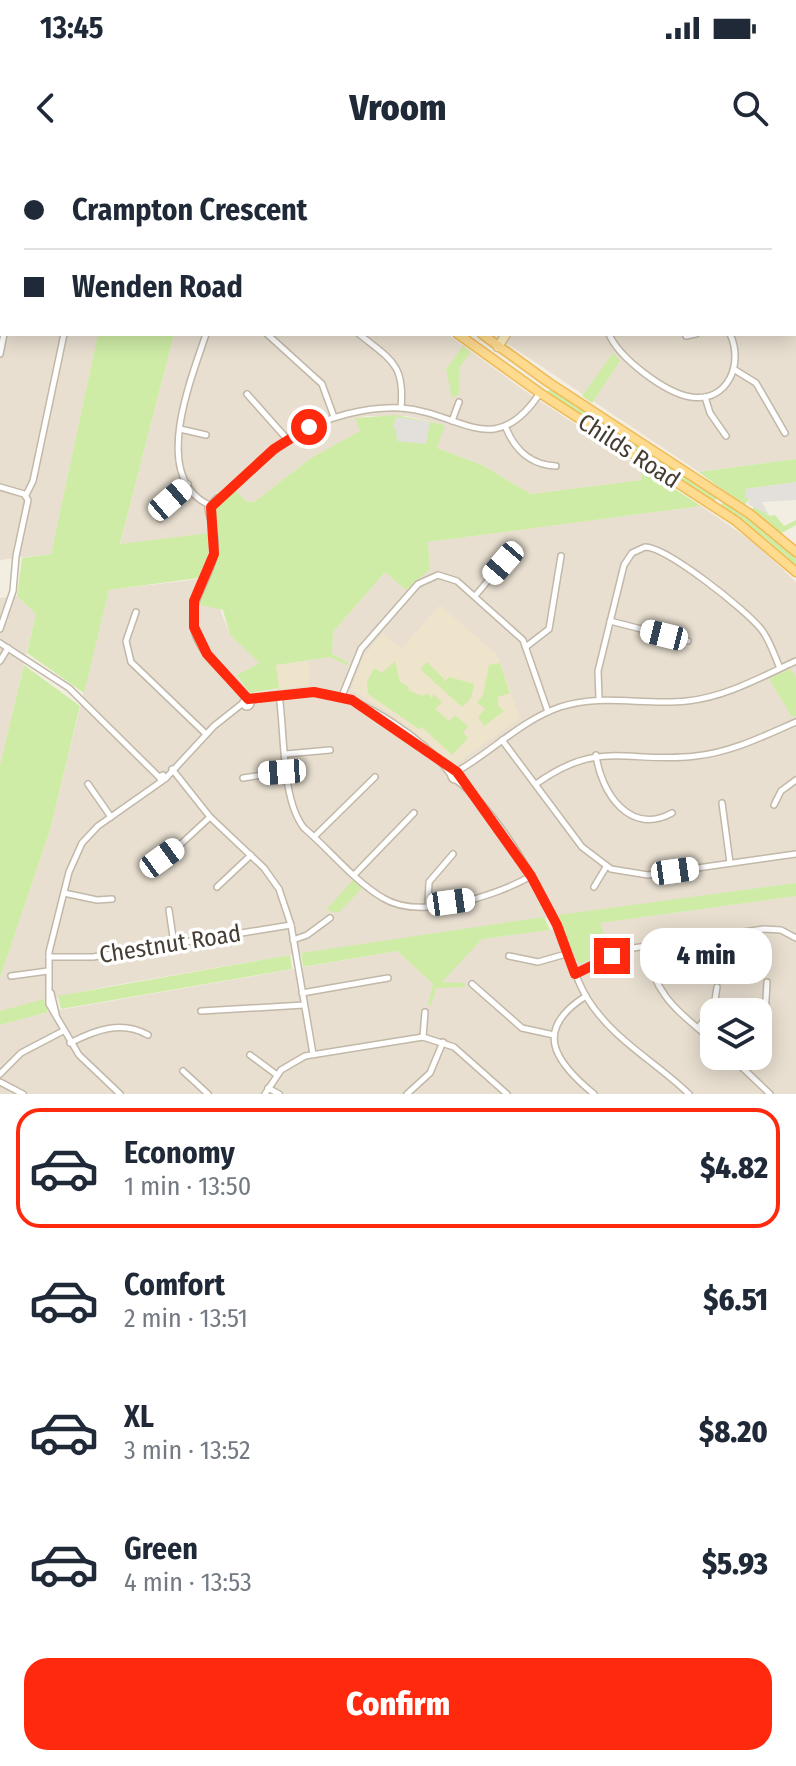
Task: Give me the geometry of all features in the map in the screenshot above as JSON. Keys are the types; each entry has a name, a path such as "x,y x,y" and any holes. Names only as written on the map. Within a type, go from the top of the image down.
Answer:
{"main road":[{"name":"Childs Road","path":"461,336 540,393 759,538 796,572"},
{"name":"Childs Road","path":"485,336 548,382 722,495 796,552"},
{"path":"488,355 496,345"},
{"path":"540,393 548,382"},
{"path":"714,507 722,495"}],"street":[{"path":"0,629 13,591 16,556 28,500 26,495 33,483 64,336"},
{"path":"205,336 176,454 180,471 188,484 210,504 214,554 194,601 194,627 203,650 242,691 247,702"},
{"path":"269,336 322,384 334,417"},
{"path":"361,336 398,369 403,384 401,407"},
{"path":"496,345 503,336"},
{"path":"610,336 621,354 641,370 680,394 705,397 722,389 735,370 736,350 731,336"},
{"path":"735,370 756,383 785,433"},
{"path":"210,504 287,439 334,417 401,407 482,431 506,428 525,414 540,393"},
{"path":"247,394 287,439"},
{"path":"705,397 710,413 726,436"},
{"path":"452,421 459,402"},
{"path":"506,428 517,449 542,465 556,466"},
{"path":"180,429 206,435"},
{"path":"160,519 165,505 188,484"},
{"path":"0,487 26,495"},
{"path":"599,699 598,671 626,560 637,550 654,547 754,621 766,637 780,668"},
{"path":"527,646 549,629 561,556"},
{"path":"475,596 503,563"},
{"path":"344,697 361,649 421,581 432,576 449,576 475,596 527,646 550,711"},
{"path":"136,612 126,641 131,662 206,734"},
{"path":"610,621 688,641"},
{"path":"0,643 69,688 161,777"},
{"path":"0,661 8,648"},
{"path":"456,775 503,739 550,711 599,699 696,700 725,693 796,662"},
{"path":"120,1094 70,1043 49,1004 49,957 64,893 82,843 153,786 227,715 247,702 314,692 344,697 383,718 456,775 500,829 531,876 586,996 624,1042 689,1094"},
{"path":"281,695 294,810 314,837 390,902 428,906 493,895 531,876"},
{"path":"536,784 569,763 596,755 673,757 709,754 744,744 796,722"},
{"path":"503,739 582,847 606,867 640,875 796,854"},
{"path":"286,754 330,750"},
{"path":"596,755 602,782 626,814 643,820 672,813"},
{"path":"172,769 210,817 251,855 279,889 291,925 312,1054"},
{"path":"243,778 288,771"},
{"path":"314,837 375,777"},
{"path":"774,805 781,791 796,780"},
{"path":"88,784 111,817"},
{"path":"722,803 730,863"},
{"path":"355,874 414,813"},
{"path":"149,862 182,843 210,817"},
{"path":"428,906 429,882 453,854"},
{"path":"217,887 251,855"},
{"path":"594,887 606,867"},
{"path":"64,893 97,900 112,899"},
{"path":"169,910 174,944"},
{"path":"293,940 307,935 330,918"},
{"name":"Chestnut Road","path":"49,957 93,957 291,925"},
{"path":"575,974 621,952 646,946 764,929 781,930 796,938"},
{"path":"646,946 656,986 698,1028 714,1007 717,987"},
{"path":"509,956 538,962 566,954"},
{"path":"11,976 48,971"},
{"path":"302,993 388,978"},
{"path":"766,998 767,982"},
{"path":"472,984 519,1026 532,1033 554,1035"},
{"path":"586,996 563,1014 554,1035 558,1059 594,1094"},
{"path":"201,1011 304,1005"},
{"path":"423,1037 425,1012"},
{"path":"70,1043 115,1027 136,1029 148,1035"},
{"path":"0,1074 21,1053 63,1031"},
{"path":"279,1094 266,1091 291,1062 312,1054 423,1037 443,1042 459,1051 507,1094"},
{"path":"407,1094 430,1073 443,1042"},
{"path":"250,1055 277,1075"},
{"path":"745,1070 770,1094"},
{"path":"183,1071 208,1094"},
{"path":"0,1082 23,1094"}],"shaded area":[{"path":"0,336 98,336 51,554 0,560"},
{"path":"173,336 450,336 529,394 641,467 643,480 531,494 482,465 437,448 444,425 407,416 366,416 356,418 361,431 311,458 254,502 246,501 234,490 214,505 218,532 120,545"},
{"path":"496,336 796,336 796,459 699,472"},
{"path":"396,417 430,422 426,444 397,441 396,429 393,428"},
{"path":"796,482 796,500 762,502 769,515 748,504 750,498 746,498 745,489"},
{"path":"701,506 756,544 796,582 796,883 290,955 99,988 0,1011 0,978 50,830 109,590 208,578 230,635 261,663 237,675 252,694 279,688 275,665 330,657 348,662 332,654 333,632 385,572 406,589 430,569 428,542"},
{"path":"17,596 36,614 0,765 0,598"},
{"path":"440,605 498,656 520,718 457,763 451,763 389,713 351,690 363,657 383,633 401,649"},
{"path":"309,660 309,686 279,689 275,665"},
{"path":"796,896 796,1094 0,1094 0,1025 48,1012 397,951 433,984 482,939"}],"green space":[{"path":"98,336 173,336 120,544 209,533 208,555 198,578 109,590 84,693 27,653 36,614 17,596 22,558 51,554"},
{"path":"463,346 471,352 459,368 459,394 452,398 446,369"},
{"path":"613,353 620,361 592,403 582,396"},
{"path":"554,389 716,495 716,500 711,501 549,396 547,391"},
{"path":"396,415 445,425 437,448 482,465 531,494 642,480 641,467 701,506 428,542 430,569 406,590 385,572 333,632 332,654 348,662 347,665 330,657 276,665 279,688 250,693 237,675 260,663 230,635 223,610 196,604 218,550 212,508 235,490 246,501 254,502 311,458 360,431 355,418"},
{"path":"796,459 796,482 746,489 750,498 744,506 699,472"},
{"path":"723,501 730,503 796,555 796,569 721,506"},
{"path":"755,505 770,516 775,515 784,526 796,520 796,525 780,534 751,511"},
{"path":"395,661 400,682 409,687 408,690 423,696 428,693 432,699 433,694 442,702 435,709 449,721 455,715 468,726 463,733 468,738 452,755 422,727 419,729 368,694 367,682 374,668 382,673"},
{"path":"427,662 445,680 441,685 449,677 474,684 471,698 462,707 420,669"},
{"path":"500,663 510,693 498,697 498,706 504,711 484,726 478,717 485,709 477,702 483,695 489,665"},
{"path":"24,665 80,706 50,830 0,978 0,765"},
{"path":"790,669 796,677 796,716 792,717 769,679"},
{"path":"353,880 362,888 338,913 326,910"},
{"path":"796,883 796,896 600,923 610,949 581,964 576,960 558,915"},
{"path":"544,917 550,930 482,939 442,982 464,983 465,987 436,988 431,1006 428,1004 433,984 397,951 303,967 301,953"},
{"path":"290,955 292,969 61,1009 58,996"},
{"path":"44,999 48,1012 0,1025 0,1011"}],"route":[{"path":"309,427 274,449 211,507 215,529 214,554 196,596 193,612 195,634 200,645 248,699 314,692 338,695 367,707 416,741 445,767 457,772 464,786 514,850 557,925 575,974 612,956"}]}
